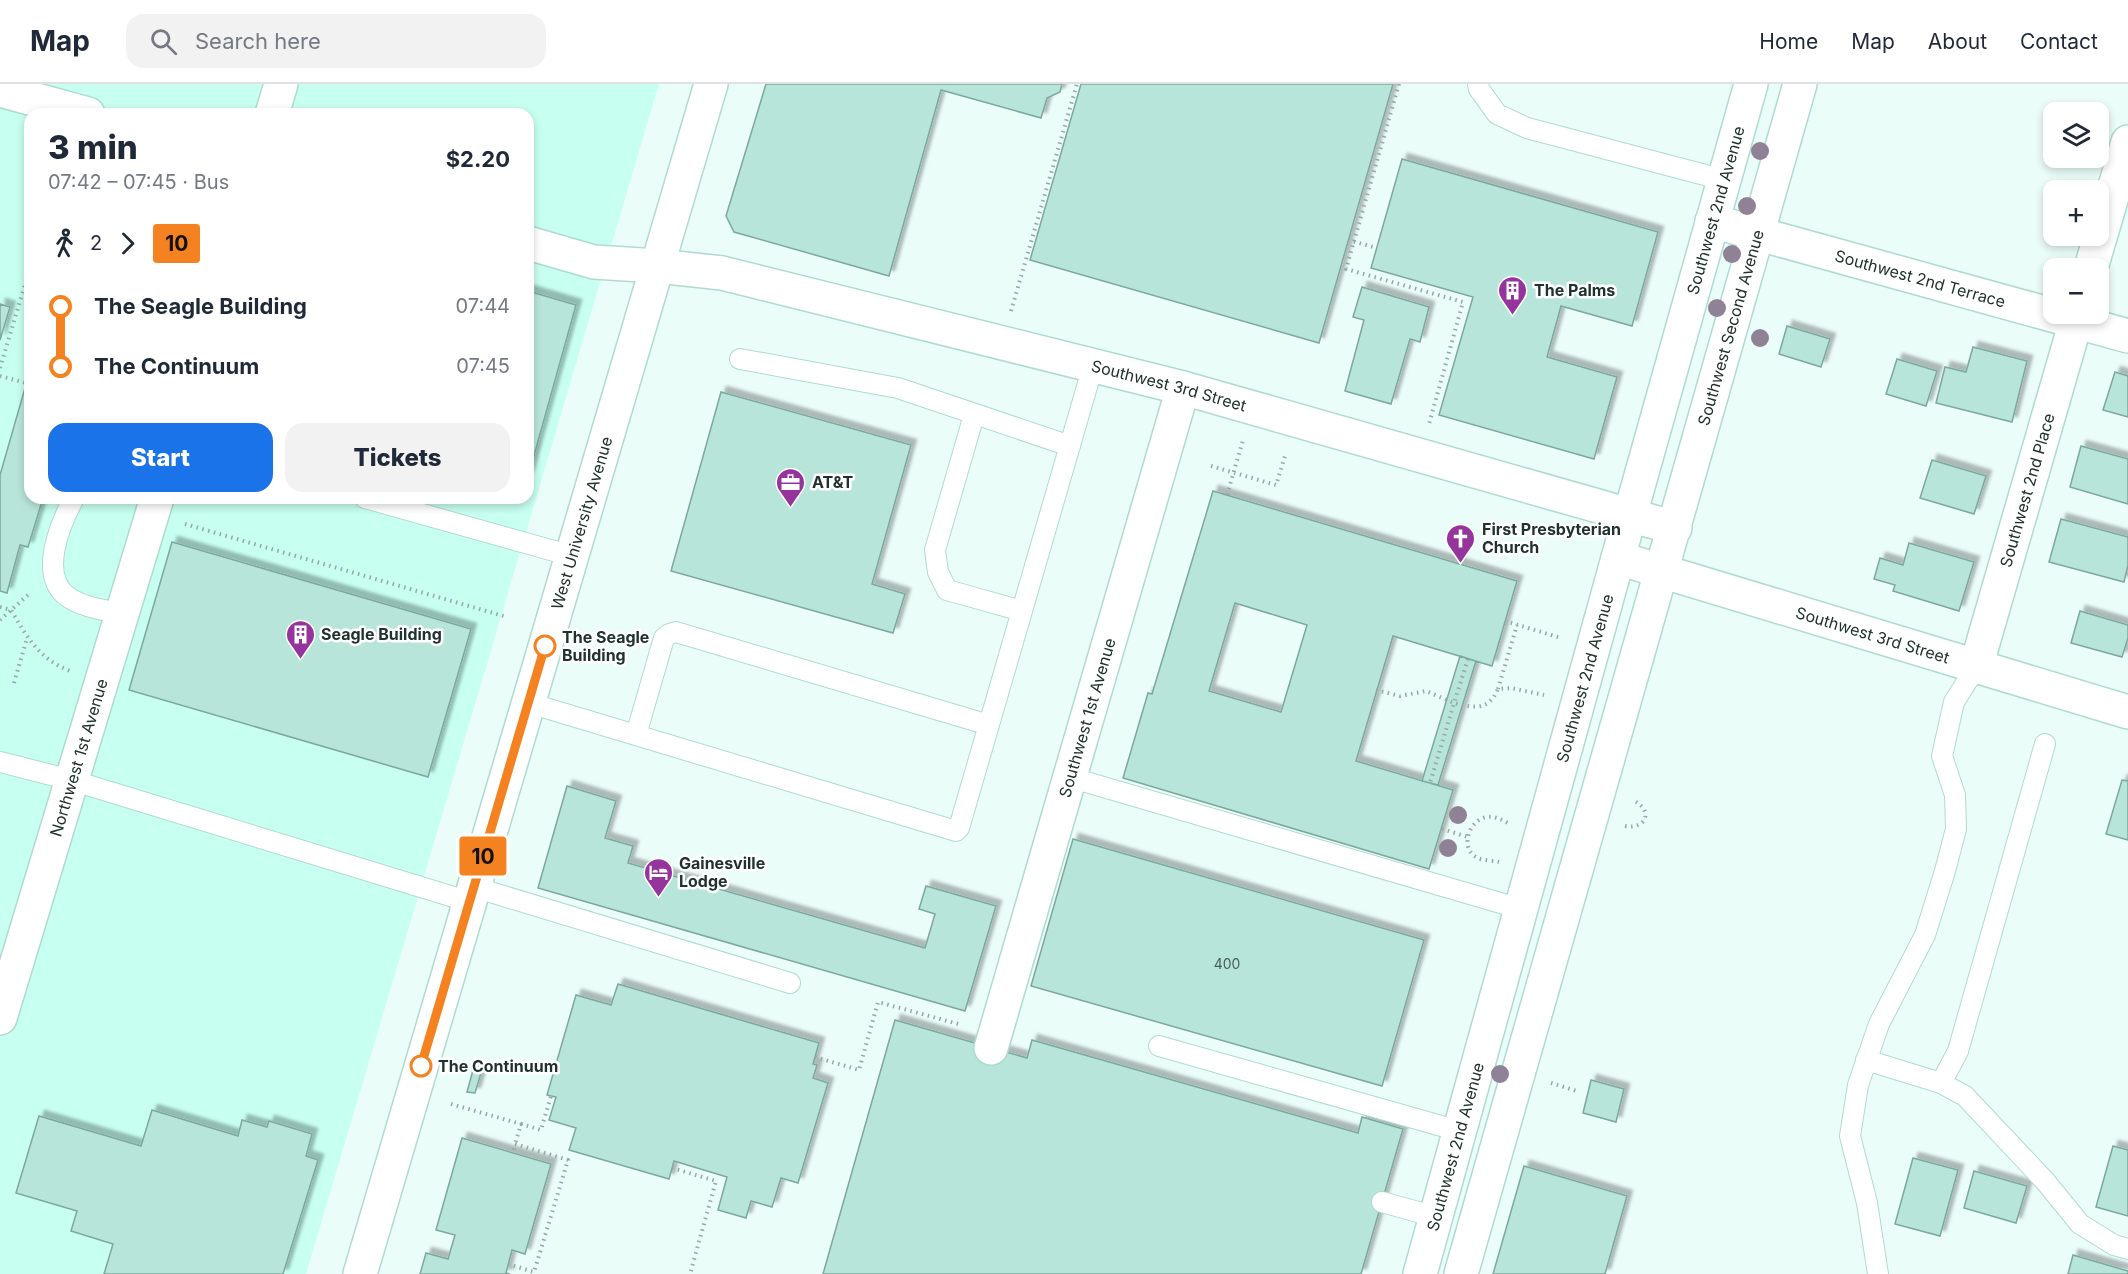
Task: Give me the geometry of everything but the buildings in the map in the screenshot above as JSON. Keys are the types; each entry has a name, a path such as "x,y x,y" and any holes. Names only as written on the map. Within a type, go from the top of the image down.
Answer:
{"street":[{"path":"274,108 281,84"},
{"name":"West University Avenue","path":"360,1274 711,84"},
{"name":"Southwest 2nd Avenue","path":"1420,1274 1751,84"},
{"name":"Southwest Second Avenue","path":"1662,572 1800,84"},
{"path":"0,90 66,108"},
{"path":"2094,258 2128,142"},
{"name":"Southwest 2nd Terrace","path":"1712,221 2043,309"},
{"name":"Southwest 3rd Street","path":"534,245 594,262 722,273 1183,388 1675,528"},
{"name":"Southwest 2nd Place","path":"1976,667 2075,324"},
{"name":"Southwest 2nd Terrace","path":"2094,324 2128,336"},
{"name":"Southwest 1st Avenue","path":"991,1048 1183,388"},
{"name":"Northwest 1st Avenue","path":"2,1005 155,504"},
{"name":"Southwest 3rd Street","path":"1618,558 2128,712"},
{"path":"1461,1274 1662,572"},
{"path":"1506,964 1547,976"}],"lane":[{"path":"1478,84 1479,89 1497,114 1527,128 1724,180"},
{"path":"740,358 898,388 1070,446"},
{"path":"529,703 954,831 959,828 1094,366"},
{"path":"974,415 935,550 938,572 947,590 1022,611"},
{"path":"70,504 55,549 52,564 53,578 60,590 69,598 122,614"},
{"path":"386,504 572,556"},
{"path":"636,735 664,638 676,632 988,725"},
{"path":"1878,1274 1867,1203 1850,1136 1858,1085 1880,1024 1926,935 1945,871 1956,829 1955,795 1942,756 1954,702 1976,667"},
{"path":"1941,1083 1958,1051 2045,744"},
{"path":"0,762 790,983"},
{"path":"1069,777 1521,909"},
{"path":"1159,1046 1459,1131"},
{"path":"1866,1060 1941,1083 1965,1096 2038,1173 2080,1224 2114,1245 2128,1249"},
{"path":"1382,1202 1436,1217"}],"path":[{"path":"1010,314 1077,84"},
{"path":"1399,84 1346,269 1463,302 1427,430"},
{"path":"1348,240 1377,248"},
{"path":"0,368 24,288"},
{"path":"0,376 24,382"},
{"path":"1227,495 1243,439"},
{"path":"1211,466 1276,485 1286,451"},
{"path":"184,524 507,617"},
{"path":"0,607 11,610 27,638 45,658 76,673"},
{"path":"1505,621 1564,639"},
{"path":"1376,690 1400,696 1426,691 1454,703 1468,706 1485,705 1492,700 1498,689 1517,625"},
{"path":"14,683 27,638"},
{"path":"1430,783 1468,659"},
{"path":"1498,689 1519,689 1547,696"},
{"path":"1622,825 1636,826 1642,823 1645,817 1646,812 1642,806 1629,800"},
{"path":"1500,863 1472,854 1468,837 1473,825 1484,817 1499,819 1510,824"},
{"path":"1442,829 1468,837"},
{"path":"815,1057 859,1070 878,1002 956,1024 966,1023"},
{"path":"1542,1080 1577,1091"},
{"path":"451,1104 541,1130 551,1096"},
{"path":"513,1153 521,1124"},
{"path":"508,1264 536,1273 568,1160 515,1144"},
{"path":"672,1168 716,1181 690,1274"}],"shaded area":[{"path":"0,84 659,84 306,1274 0,1274"}],"bus line":[{"name":"10","path":"421,1066 545,646"}],"place":[{"name":"The Palms","path":"1513,316"},
{"name":"AT&T","path":"791,508"},
{"name":"First Presbyterian Church","path":"1461,564"},
{"name":"The Seagle Building","path":"545,646"},
{"name":"Seagle Building","path":"300,660"},
{"name":"Gainesville Lodge","path":"658,898"},
{"name":"The Continuum","path":"421,1066"}]}
